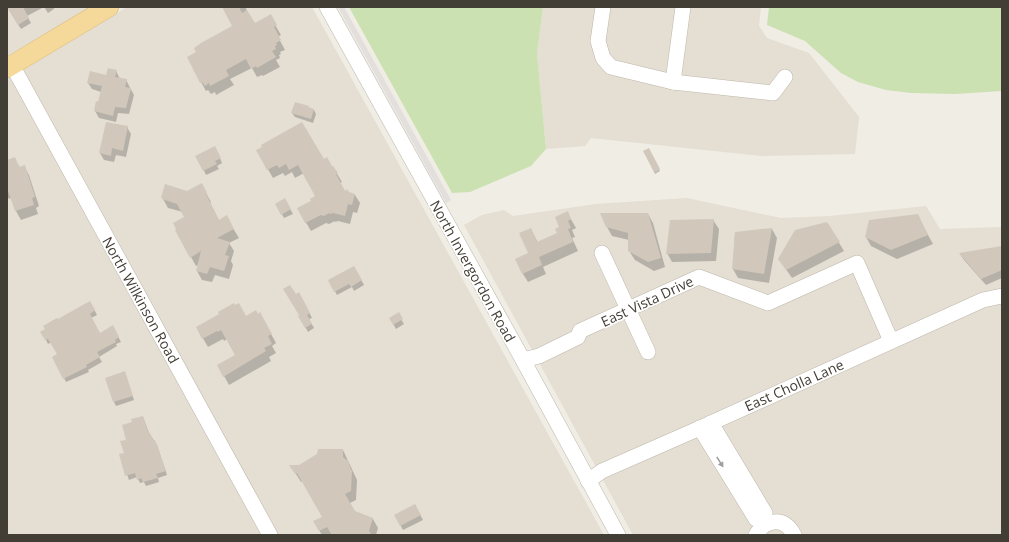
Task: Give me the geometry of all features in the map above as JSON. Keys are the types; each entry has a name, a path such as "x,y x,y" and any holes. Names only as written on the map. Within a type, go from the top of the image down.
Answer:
{"main road":[{"path":"10,67 110,7"}],"street":[{"name":"North Invergordon Road","path":"327,7 523,360 618,535"},
{"path":"603,7 598,41 602,58 611,67 673,82 773,94 785,77"},
{"path":"673,82 684,7"},
{"name":"North Wilkinson Road","path":"10,67 270,535"},
{"path":"602,253 648,352"},
{"name":"East Vista Drive","path":"523,360 535,348 574,329 580,331 699,277 768,303 857,263 891,341"},
{"name":"East Cholla Lane","path":"588,481 602,471 706,426 891,341 983,300 1002,296"},
{"path":"706,426 756,519 760,530 771,522 777,522 784,524 794,535"}],"shaded area":[{"path":"7,7 91,7 7,56"},
{"path":"127,7 312,7 604,535 7,535 7,78"},
{"path":"338,7 344,7 451,200 446,203"},
{"path":"543,7 761,7 759,26 767,38 809,53 859,117 855,154 762,156 591,138 585,146 546,149 537,54"},
{"path":"687,198 781,218 830,216 926,206 940,229 1002,227 1002,535 633,535 464,225 482,215 504,210 513,216 596,204"}],"green space":[{"path":"349,7 543,7 537,54 546,149 531,166 470,192 452,193"},
{"path":"769,7 1002,7 1002,91 955,94 911,93 886,90 858,82 841,73 805,41 767,25"}],"building":[{"path":"7,7 23,7 29,18 18,25"},
{"path":"222,7 239,7 242,13 247,10 255,23 271,14 277,25 274,27 281,40 276,43 276,49 272,51 276,57 257,68 256,66 251,69 246,59 226,70 229,76 210,86 209,83 205,86 202,82 200,83 187,57 196,52 194,48 201,43 232,26"},
{"path":"108,68 117,70 115,77 127,79 125,87 131,88 126,108 115,107 113,116 94,111 102,86 87,83 90,71 106,75"},
{"path":"295,102 314,109 311,119 291,113"},
{"path":"106,122 128,126 123,151 112,148 111,156 99,153"},
{"path":"302,122 324,159 327,157 338,173 336,174 345,191 347,189 349,192 355,194 352,205 348,204 345,216 329,213 324,216 321,215 305,223 297,208 311,201 310,199 315,196 298,165 289,170 286,164 279,168 277,165 267,170 256,150 262,147 261,145"},
{"path":"215,146 221,158 215,161 217,164 203,171 195,156"},
{"path":"649,148 660,169 654,172 643,151"},
{"path":"15,157 19,167 25,165 35,197 32,198 34,205 15,211 7,188 7,160"},
{"path":"202,183 219,220 227,215 234,229 217,238 230,242 225,255 229,256 224,271 210,267 207,274 196,271 201,251 190,258 175,230 176,229 173,223 184,217 177,204 161,198 165,184 187,191"},
{"path":"285,198 291,209 281,215 275,204"},
{"path":"568,211 571,219 568,221 571,228 568,229 573,242 539,257 542,265 522,274 515,259 528,253 519,233 531,228 537,242 557,233 555,229 559,227 555,217"},
{"path":"600,213 648,213 661,258 648,262 628,251 628,233 606,227"},
{"path":"918,214 928,235 891,250 865,237 869,220"},
{"path":"714,219 711,253 666,254 670,220"},
{"path":"827,222 840,242 786,270 778,259 795,230"},
{"path":"772,228 764,274 732,269 735,232"},
{"path":"1002,246 1002,270 981,279 959,253"},
{"path":"354,266 362,280 351,287 349,284 334,292 328,280"},
{"path":"290,285 296,294 299,292 310,313 307,315 312,324 305,328 283,289"},
{"path":"90,301 95,310 90,314 100,333 113,325 119,337 115,340 116,342 97,352 100,357 86,365 87,367 63,379 52,357 57,354 48,339 45,340 40,332 45,329 43,326"},
{"path":"234,303 235,305 239,303 246,316 256,310 258,314 260,312 272,334 268,336 272,344 264,348 266,351 223,377 217,365 235,355 221,330 202,339 196,327 219,314 218,312"},
{"path":"399,312 403,319 393,325 389,318"},
{"path":"125,371 133,396 113,402 105,378"},
{"path":"143,416 148,432 153,440 155,440 166,471 156,474 158,478 143,482 141,478 137,480 135,473 125,476 119,454 124,453 120,441 126,440 122,425 132,422 131,419"},
{"path":"318,449 343,449 343,457 348,461 352,470 351,491 345,494 355,511 373,518 369,531 372,535 332,535 327,527 319,531 313,521 322,517 297,473 295,474 289,465 299,465 317,454"},
{"path":"415,504 421,515 400,526 394,515"}]}
